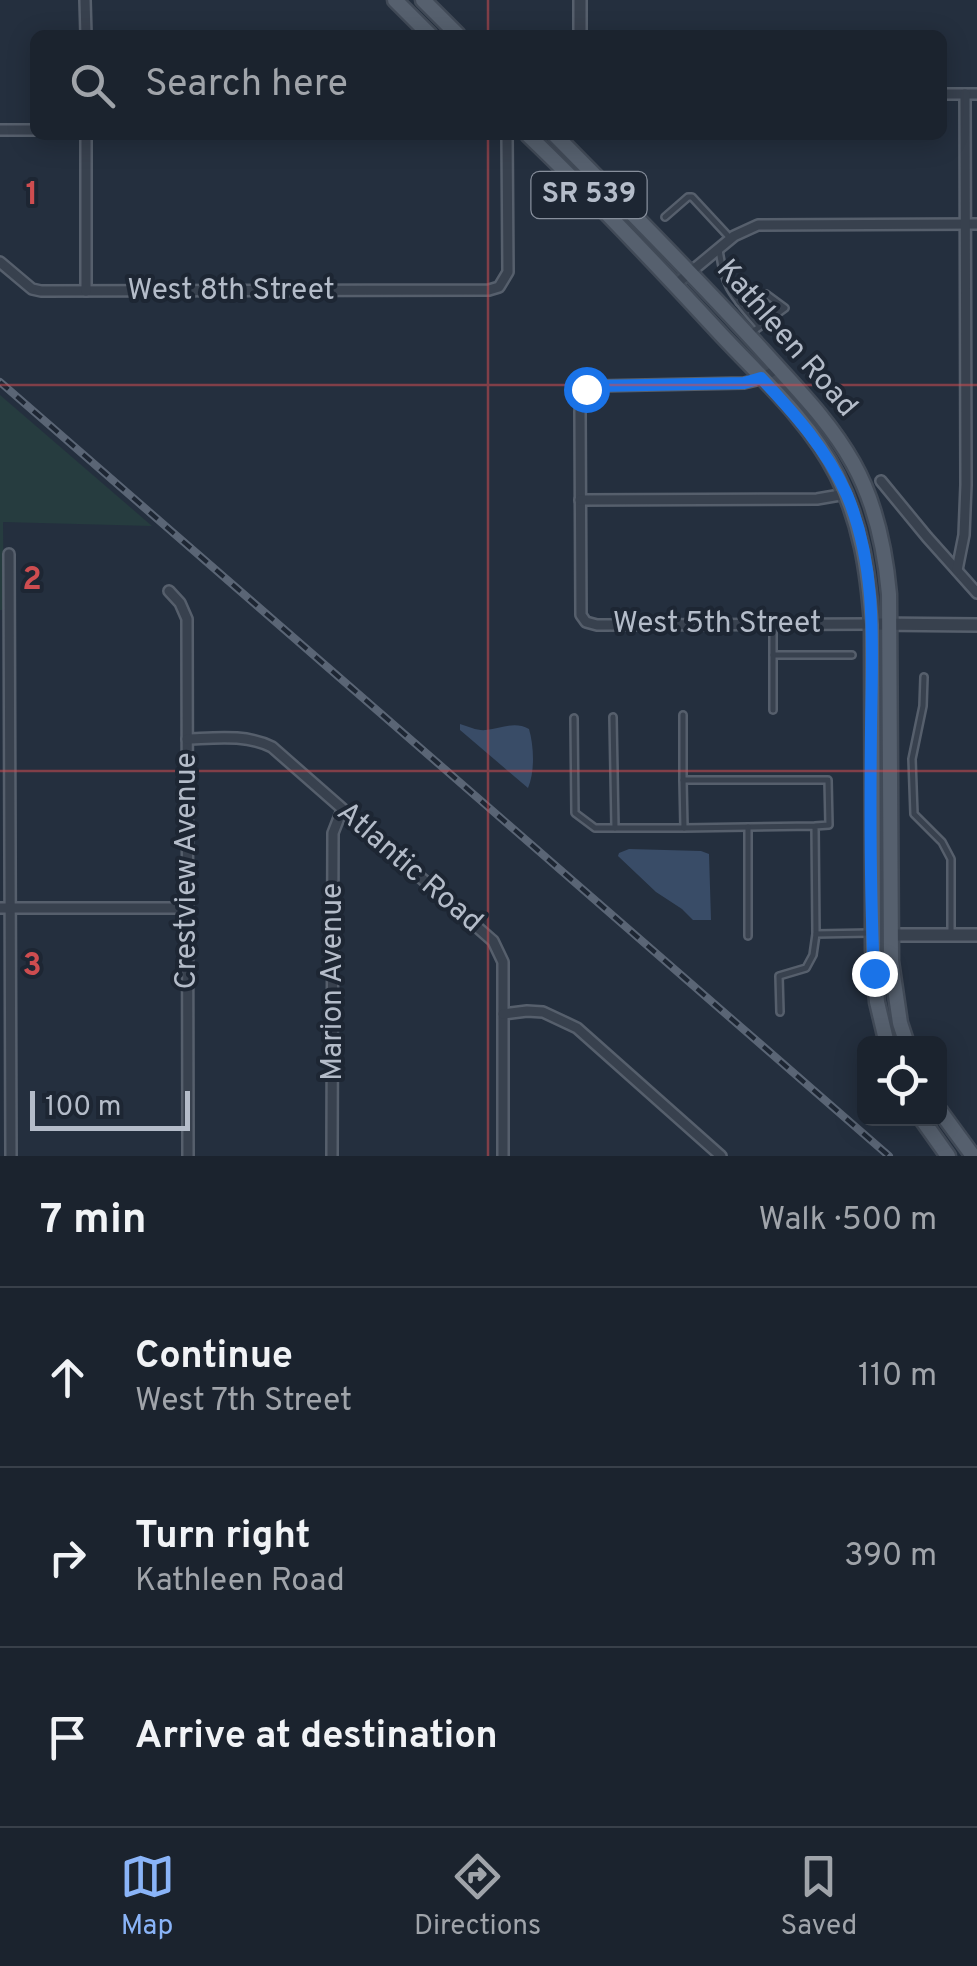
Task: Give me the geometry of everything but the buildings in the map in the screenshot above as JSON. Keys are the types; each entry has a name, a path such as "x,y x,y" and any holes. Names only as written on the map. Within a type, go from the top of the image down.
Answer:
{"main road":[{"path":"395,0 425,30"},
{"path":"423,0 453,30"},
{"name":"Kathleen Road","path":"533,140 676,284 761,378 820,446 846,494 865,554 872,624 873,933 877,1002 885,1036"},
{"path":"549,140 597,188 611,192"},
{"name":"Kathleen Road","path":"560,140 690,272 724,298 754,330 778,368 832,430 865,488 886,565 891,624 893,978 903,1036"},
{"path":"872,859 879,880 880,914 892,935"},
{"path":"873,933 882,952 892,1028 898,1036"},
{"path":"947,1124 973,1156"},
{"path":"927,1126 948,1156"}],"street":[{"path":"86,0 86,30"},
{"path":"580,0 580,30"},
{"path":"947,94 977,94"},
{"path":"957,570 972,484 972,225 965,94"},
{"path":"0,130 30,130"},
{"path":"86,140 86,291"},
{"name":"West 8th Street","path":"0,262 32,289 499,287 508,272 507,140"},
{"path":"676,284 731,239 758,225 972,225"},
{"path":"778,368 744,383 586,389 581,396 580,412 580,500 817,499 846,494"},
{"path":"880,480 977,593"},
{"name":"West 5th Street","path":"580,500 580,615 586,622 977,624"},
{"path":"10,554 6,909 11,1156"},
{"name":"Crestview Avenue","path":"170,591 187,619 188,1156"},
{"name":"Atlantic Road","path":"187,739 248,738 272,747 493,941 503,962 503,1156"},
{"name":"Marion Avenue","path":"332,1156 333,833 342,810"},
{"path":"6,909 188,908"},
{"path":"892,935 977,934"},
{"path":"503,1014 544,1012 577,1028 721,1156"}],"lane":[{"path":"666,217 688,196 692,197 731,239"},
{"path":"719,249 724,298 739,302 766,294 784,308 754,330 739,302"},
{"path":"773,710 774,623"},
{"path":"773,655 852,655"},
{"path":"924,677 923,706 912,759 914,814 942,842 951,859 951,935"},
{"path":"684,715 684,828"},
{"path":"614,717 615,828"},
{"path":"574,718 575,813 595,828 829,825 828,780 683,780"},
{"path":"748,826 748,936"},
{"path":"780,1012 780,976 806,968 813,954 815,826"},
{"path":"816,934 873,933"}],"green space":[{"path":"0,395 152,526 3,522 4,610 0,610"}],"water":[{"path":"460,724 483,730 513,725 529,729 533,759 528,788 460,730"},
{"path":"629,849 709,854 711,920 693,920 656,892 618,856"}],"railway":[{"path":"0,382 889,1156"}],"route":[{"path":"586,389 744,383 761,378 820,446 835,471 857,522 870,587 874,973"}]}
